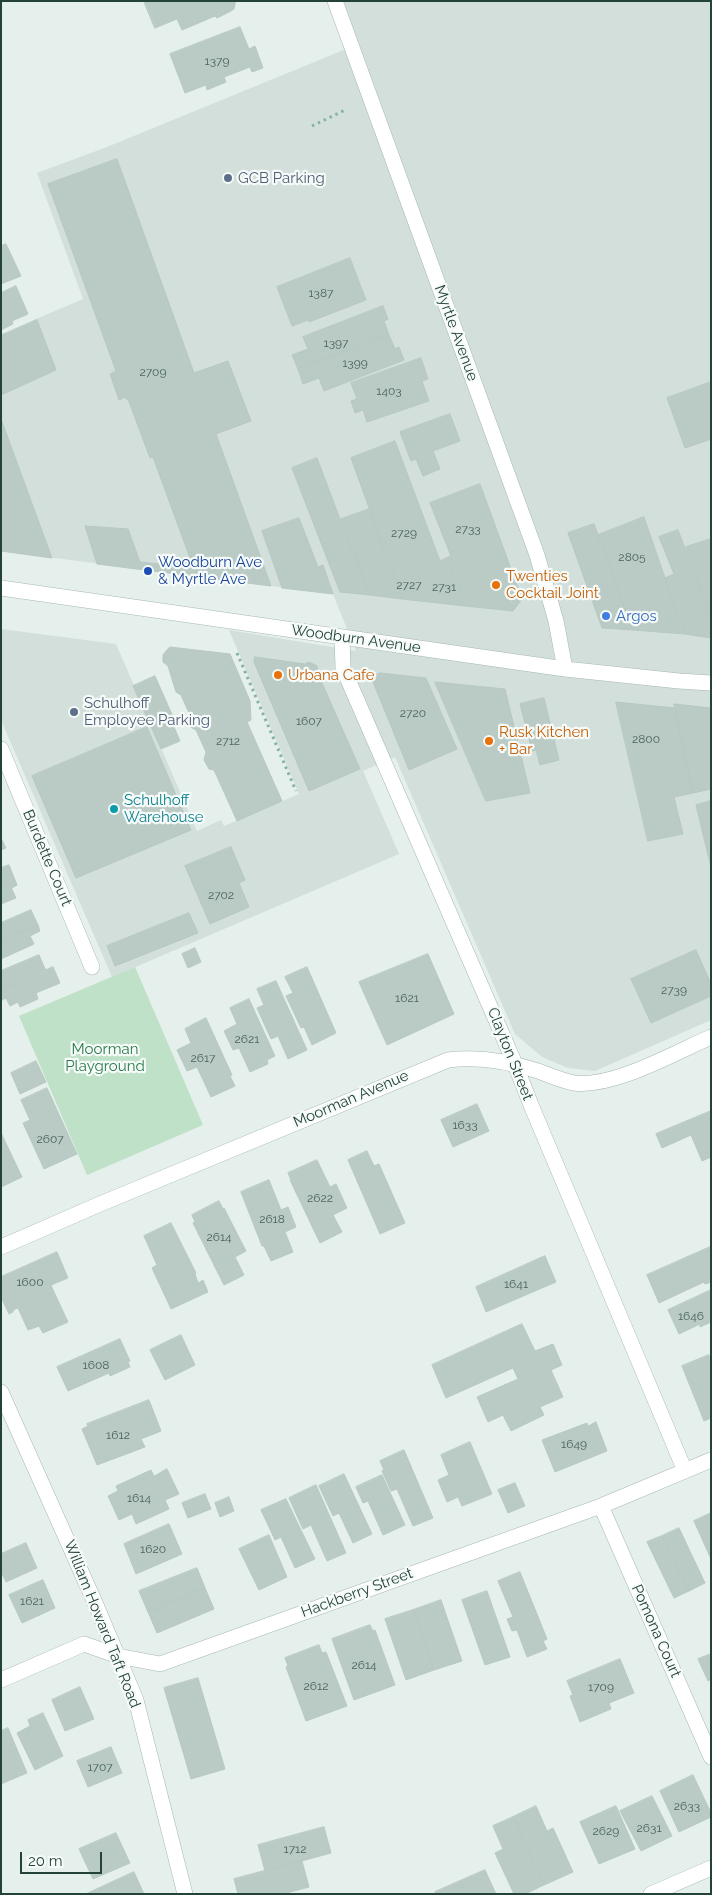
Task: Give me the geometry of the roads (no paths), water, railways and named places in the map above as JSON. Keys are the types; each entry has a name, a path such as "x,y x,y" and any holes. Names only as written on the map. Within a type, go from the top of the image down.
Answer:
{"street":[{"name":"Myrtle Avenue","path":"335,1 537,555 554,614 565,669"},
{"name":"Woodburn Avenue","path":"1,588 565,669 680,682 711,683"},
{"name":"Clayton Street","path":"342,637 343,668 515,1064 685,1471"},
{"name":"Burdette Court","path":"1,749 92,966"},
{"name":"Moorman Avenue","path":"1,1247 448,1060 476,1058 515,1064 573,1083 594,1084 617,1078 711,1037"},
{"name":"William Howard Taft Road","path":"1,1392 136,1700 185,1894"},
{"name":"Hackberry Street","path":"1,1680 84,1644 118,1656 160,1664 601,1506 711,1460"},
{"name":"Pomona Court","path":"601,1506 711,1757"},
{"path":"650,1894 711,1868"}],"place":[{"name":"GCB Parking","path":"228,178"},
{"name":"Woodburn Ave & Myrtle Ave","path":"148,571"},
{"name":"Twenties Cocktail Joint","path":"496,585"},
{"name":"Argos","path":"606,616"},
{"name":"Urbana Cafe","path":"278,675"},
{"name":"Schulhoff Employee Parking","path":"74,712"},
{"name":"Rusk Kitchen + Bar","path":"489,741"},
{"name":"Schulhoff Warehouse","path":"114,809"}],"park label":[{"name":"Moorman Playground","path":"105,1058"}]}
